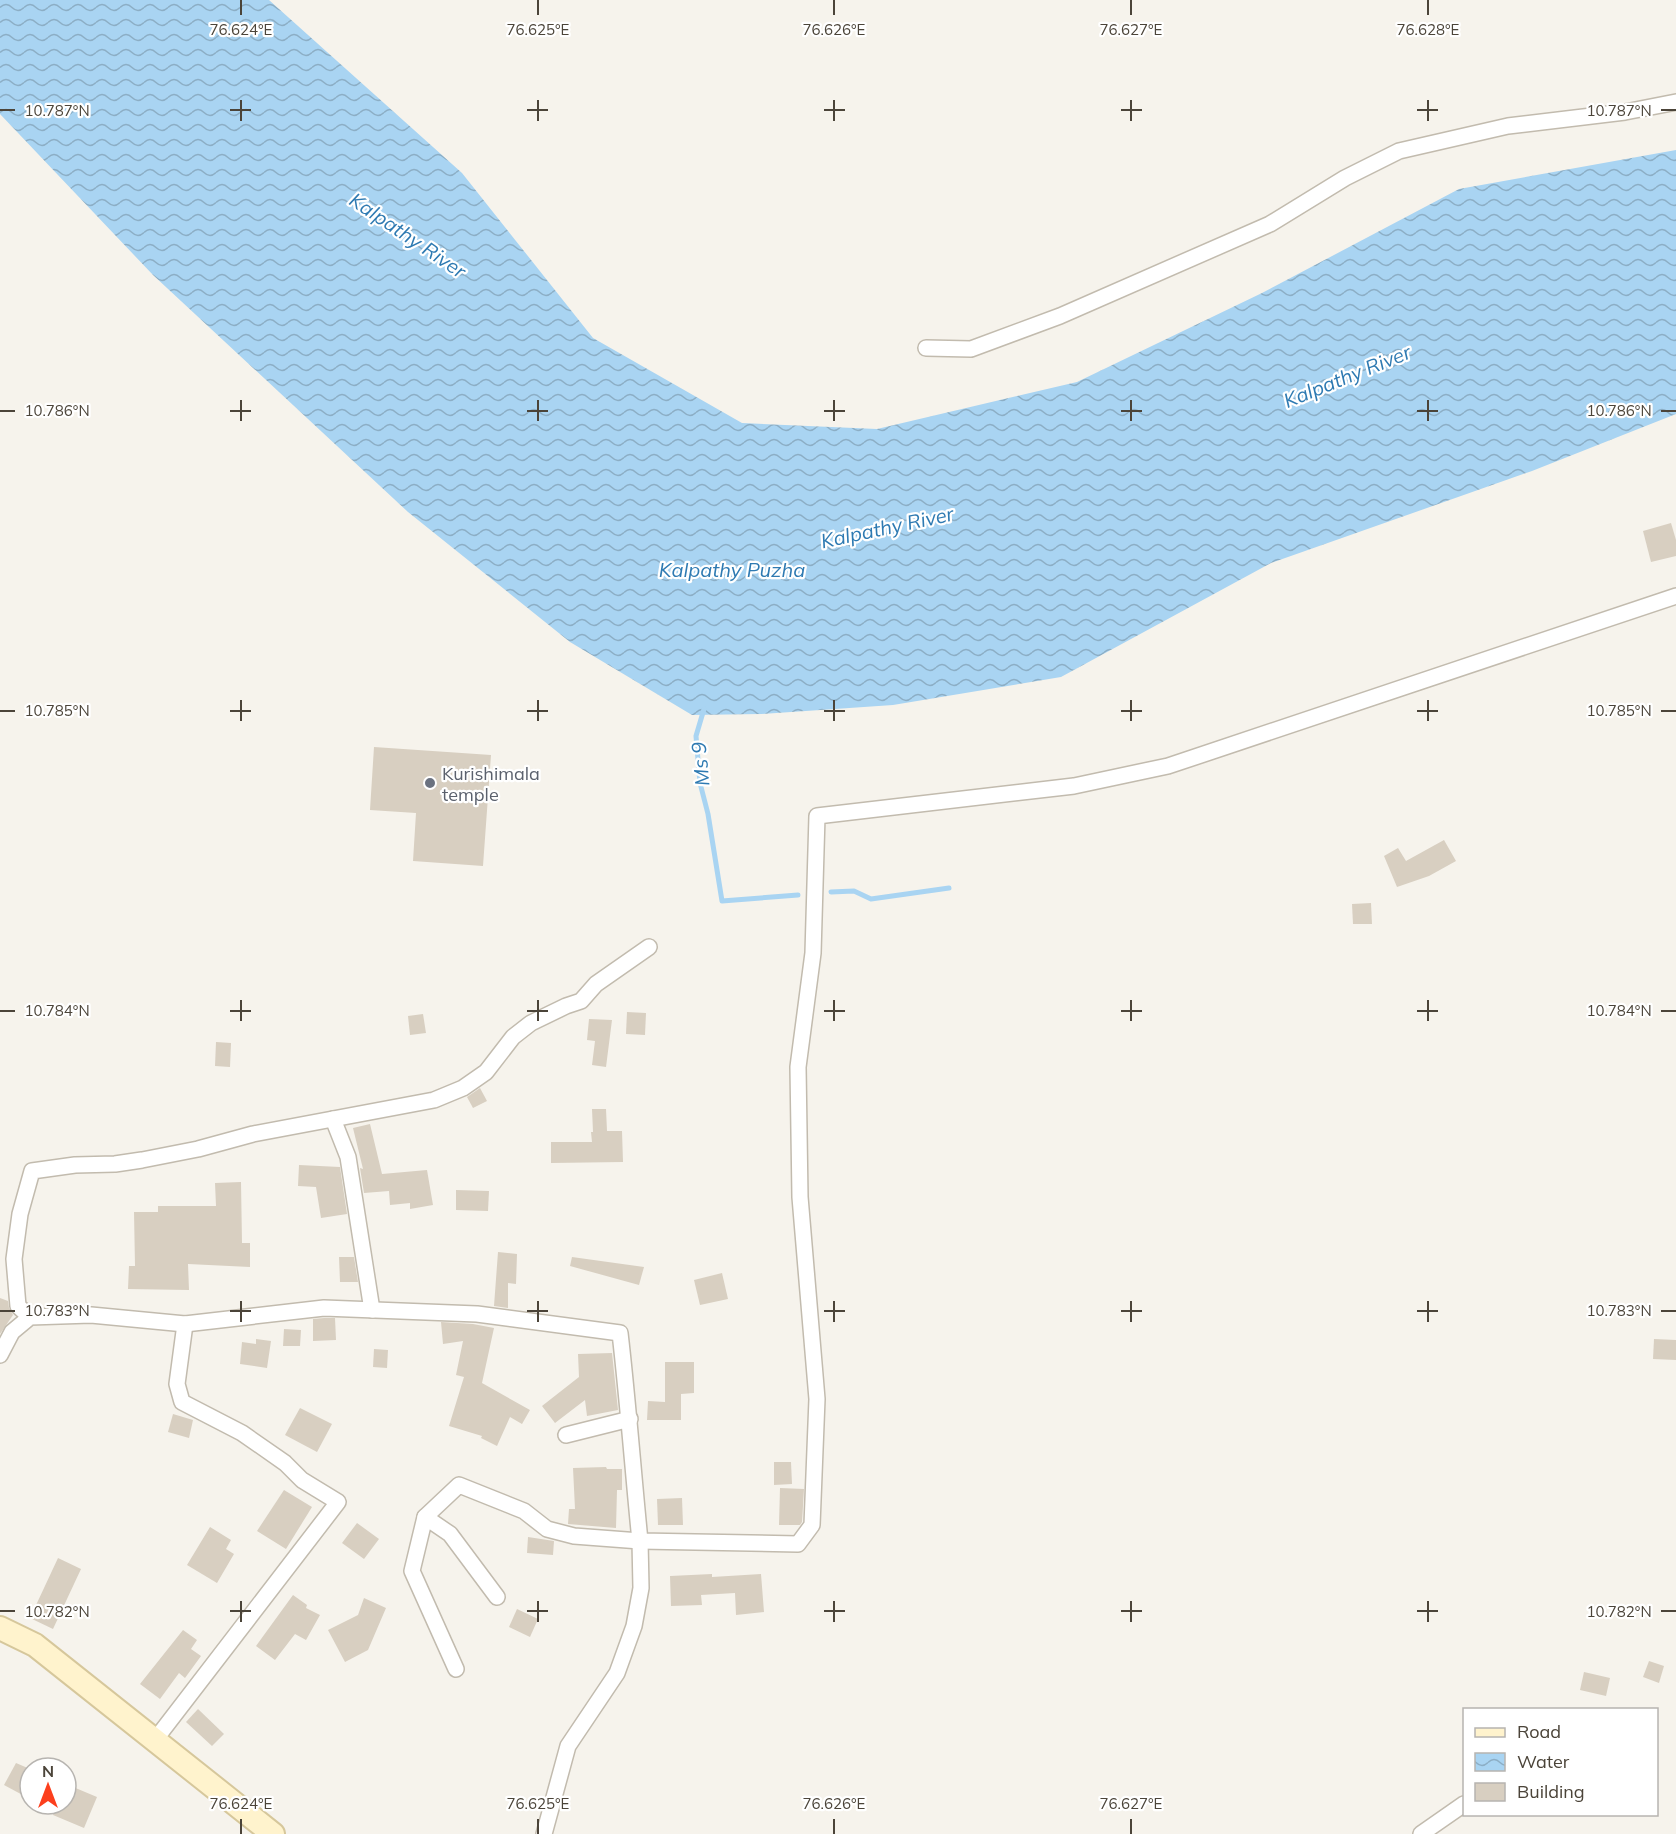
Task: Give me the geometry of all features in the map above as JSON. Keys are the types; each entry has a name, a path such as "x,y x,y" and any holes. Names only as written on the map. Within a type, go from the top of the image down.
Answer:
{"main road":[{"path":"0,1628 35,1645 273,1834"}],"street":[{"path":"926,348 971,349 1060,316 1270,224 1345,178 1399,152 1508,126 1625,112 1676,102"},
{"path":"456,1669 412,1571 425,1516 459,1485 524,1511 547,1528 574,1536 798,1544 812,1525 818,1399 800,1197 798,1066 813,953 817,816 1074,786 1168,766 1676,596"},
{"path":"30,1317 18,1306 14,1259 20,1214 32,1171 142,1160 198,1149 253,1134 434,1100 463,1088 486,1072 513,1037 531,1023 581,1001 596,984 649,947"},
{"path":"333,1119 348,1158 372,1310"},
{"path":"0,1355 12,1332 30,1317 91,1315 185,1324 324,1308 477,1314 620,1333 640,1540 641,1588 634,1626 617,1673 568,1746 544,1834"},
{"path":"155,1740 338,1502 302,1480 285,1463 243,1433 182,1402 177,1384 185,1324"},
{"path":"566,1435 630,1419"},
{"path":"425,1516 450,1534 496,1597"},
{"path":"1421,1834 1463,1805"}],"water":[{"name":"Kalpathy Puzha","path":"0,0 269,0 462,173 593,338 742,423 877,429 1077,382 1262,293 1459,189 1676,150 1676,414 1532,471 1271,563 1061,677 893,705 762,714 692,715 570,642 408,512 153,275 0,114"}],"building":[{"path":"1671,523 1676,540 1676,556 1651,562 1643,531"},
{"name":"Kurishimala temple","path":"374,747 491,755 483,866 413,861 416,813 370,810"},
{"path":"1444,840 1456,861 1429,876 1397,887 1384,856 1398,848 1406,861"},
{"path":"1371,903 1372,924 1353,924 1352,904"},
{"path":"627,1012 646,1013 645,1035 626,1034"},
{"path":"423,1014 426,1033 410,1035 408,1016"},
{"path":"589,1019 612,1020 606,1067 592,1065 595,1041 587,1040"},
{"path":"216,1042 231,1043 230,1067 215,1066"},
{"path":"480,1088 487,1101 473,1108 467,1097"},
{"path":"592,1109 606,1109 607,1131 622,1131 623,1162 551,1163 551,1142 592,1142"},
{"path":"370,1124 382,1174 427,1170 433,1205 410,1209 410,1203 390,1205 389,1191 364,1193 360,1168 363,1169 353,1128"},
{"path":"299,1165 340,1167 347,1214 321,1218 316,1187 298,1186"},
{"path":"241,1182 242,1243 250,1243 250,1267 188,1264 189,1290 128,1289 129,1266 135,1266 134,1212 158,1212 158,1206 216,1206 215,1183"},
{"path":"456,1190 489,1191 488,1211 456,1210"},
{"path":"498,1252 517,1254 516,1284 508,1283 508,1308 494,1306"},
{"path":"339,1257 354,1257 358,1282 340,1282"},
{"path":"572,1257 644,1267 639,1285 570,1266"},
{"path":"722,1273 728,1299 700,1305 694,1280"},
{"path":"0,1298 8,1301 13,1315 0,1334"},
{"path":"335,1318 336,1340 313,1341 313,1319"},
{"path":"441,1322 494,1328 482,1383 530,1410 522,1424 510,1417 497,1446 481,1438 482,1436 449,1426 464,1377 456,1375 463,1341 443,1344"},
{"path":"284,1329 301,1330 300,1346 283,1346"},
{"path":"256,1339 271,1341 267,1368 240,1364 242,1342 256,1344"},
{"path":"1654,1339 1676,1340 1676,1360 1653,1359"},
{"path":"374,1349 388,1350 387,1368 373,1367"},
{"path":"612,1353 618,1410 587,1416 585,1400 555,1423 542,1406 579,1377 578,1354"},
{"path":"665,1362 694,1362 694,1393 681,1394 681,1420 647,1420 648,1401 665,1402"},
{"path":"300,1408 332,1424 317,1452 285,1435"},
{"path":"173,1414 193,1420 189,1438 168,1432"},
{"path":"774,1462 791,1462 792,1484 774,1485"},
{"path":"606,1467 607,1469 622,1469 622,1490 617,1490 616,1528 568,1524 569,1509 575,1509 573,1468"},
{"path":"780,1488 804,1489 800,1525 779,1525"},
{"path":"284,1490 312,1507 286,1549 257,1531"},
{"path":"682,1498 683,1525 658,1525 657,1499"},
{"path":"357,1523 379,1539 364,1559 342,1543"},
{"path":"210,1527 231,1540 226,1549 234,1554 217,1583 187,1565"},
{"path":"528,1537 554,1541 553,1555 527,1553"},
{"path":"58,1558 81,1569 53,1629 30,1618"},
{"path":"712,1574 712,1577 761,1574 764,1612 736,1615 735,1593 701,1595 702,1605 671,1606 670,1576"},
{"path":"293,1595 307,1605 306,1608 320,1615 306,1640 295,1634 275,1660 256,1646"},
{"path":"364,1598 386,1608 368,1650 345,1662 328,1630 358,1615"},
{"path":"517,1609 538,1619 530,1637 509,1627"},
{"path":"183,1630 197,1640 191,1649 201,1656 185,1678 179,1673 160,1699 140,1684"},
{"path":"1649,1661 1664,1666 1659,1683 1643,1677"},
{"path":"1584,1672 1610,1678 1606,1696 1580,1690"},
{"path":"198,1709 224,1734 212,1746 186,1722"},
{"path":"16,1763 18,1764 18,1793 4,1785"},
{"path":"78,1789 97,1797 84,1828 55,1816 78,1816"}],"waterway":[{"name":"Ms 9","path":"704,709 696,736 700,783 708,814 722,901 798,895"},
{"name":"Ms 9","path":"831,892 854,891 871,899 949,888"}],"place":[{"name":"Kurishimala temple","path":"430,783"}],"water label":[{"name":"Kalpathy River","path":"408,235"},
{"name":"Kalpathy River","path":"1347,376"},
{"name":"Kalpathy River","path":"887,527"}]}
